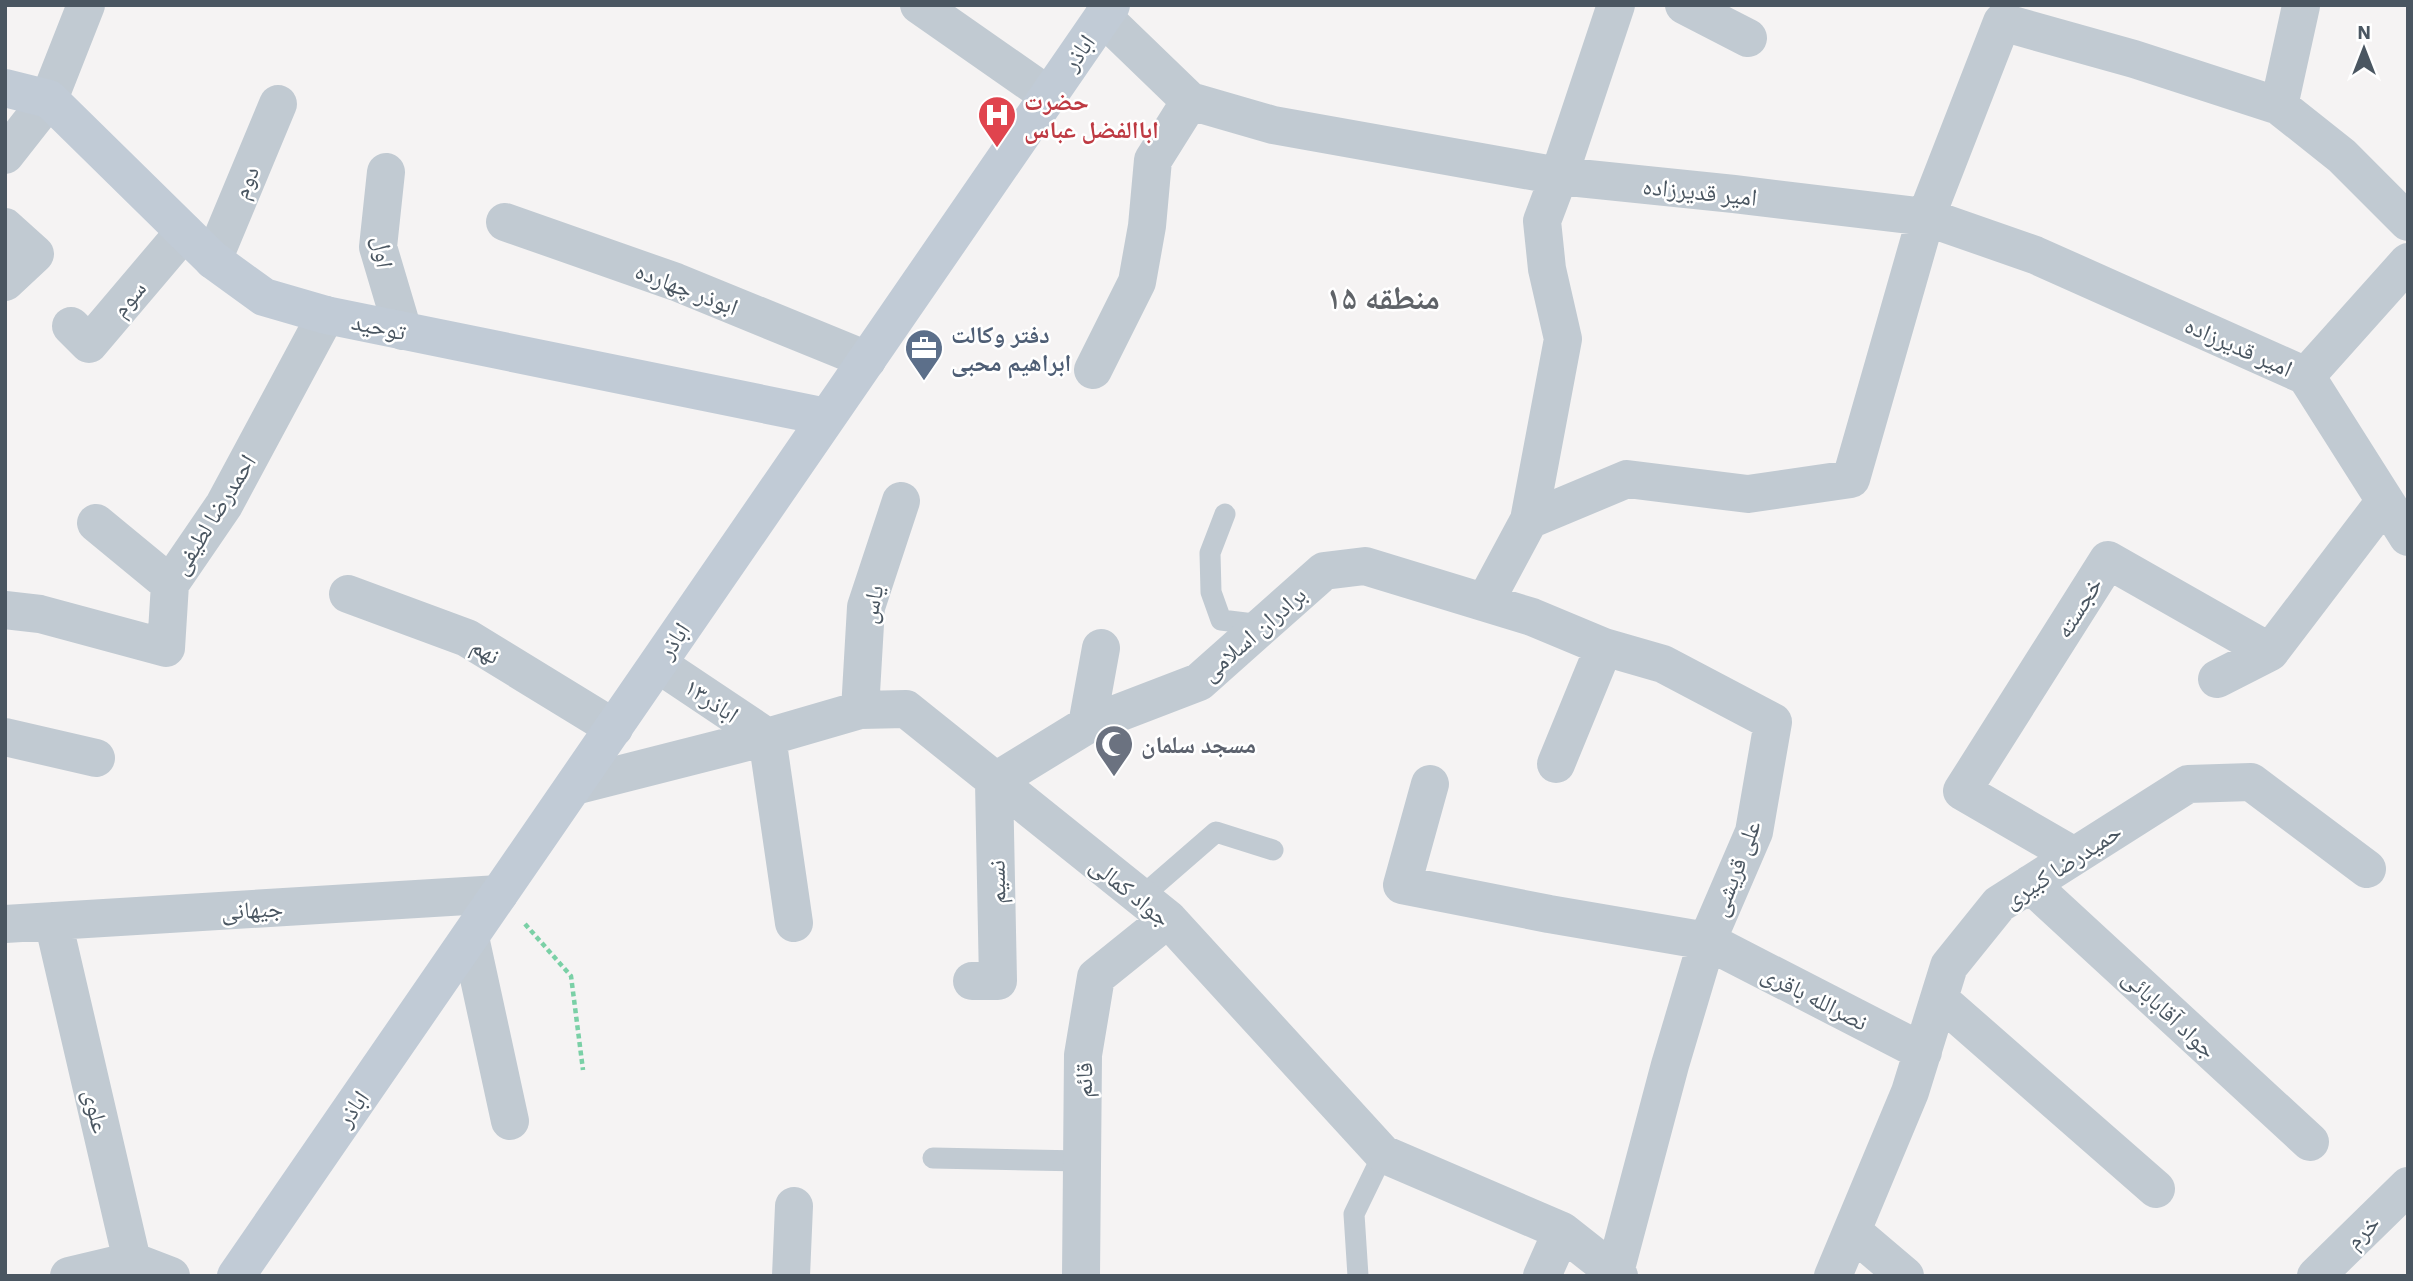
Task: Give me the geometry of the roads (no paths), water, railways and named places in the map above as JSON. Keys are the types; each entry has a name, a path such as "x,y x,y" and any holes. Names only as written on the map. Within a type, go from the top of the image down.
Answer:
{"main road":[{"name":"اباذر","path":"236,1276 1107,11"},
{"path":"5,88 49,99"},
{"name":"توحید","path":"49,99 212,260 264,297 326,315 827,417"}],"street":[{"path":"5,155 49,99 86,5"},
{"path":"919,5 1048,95"},
{"path":"1485,602 1530,520 1563,339 1547,270 1542,221 1616,5"},
{"path":"1684,5 1748,38"},
{"path":"2279,106 2301,6"},
{"name":"امیر قدیرزاده","path":"1107,11 1190,101 1273,125 1559,176 1926,217 2035,255 2306,376"},
{"path":"1530,520 1627,479 1748,494 1851,479 1926,217 1999,13 2279,106 2342,156 2408,222"},
{"path":"1093,370 1137,282 1147,226 1153,160 1190,101"},
{"name":"دوم","path":"212,260 278,104"},
{"name":"اول","path":"386,172 378,247 403,331"},
{"name":"ابوذر چهارده","path":"505,222 676,282 867,360"},
{"path":"5,227 35,254 5,282"},
{"name":"سوم","path":"71,326 89,344 184,232"},
{"path":"2408,262 2306,376 2408,537"},
{"name":"احمدرضا لطیفی","path":"5,610 40,614 166,648 170,584 224,505 326,315"},
{"name":"یاس","path":"860,710 866,607 901,500"},
{"path":"2217,679 2270,652 2385,500"},
{"path":"96,523 170,584"},
{"name":"خجسته","path":"2074,856 1962,791 2108,559 2270,652"},
{"name":"برادران اسلامی","path":"994,782 1087,725 1199,682 1324,571 1365,566 1485,602"},
{"name":"نهم","path":"348,594 467,638 614,728"},
{"name":"علی قریشی","path":"1485,602 1532,617 1604,647 1663,664 1773,722 1754,832 1707,941 1670,1065 1617,1274"},
{"path":"1556,764 1604,647"},
{"path":"1087,725 1101,648"},
{"name":"اباذر۱۳","path":"657,664 767,737"},
{"name":"جواد کمالی","path":"574,786 767,737 860,710 906,709 1154,908 1383,1154 1562,1231 1617,1274"},
{"path":"5,737 96,758"},
{"path":"767,737 794,923"},
{"name":"نسیم","path":"985,981 994,782"},
{"name":"حمیدرضا کبیری","path":"1833,1276 1910,1092 1949,966 1998,904 2188,784 2251,782 2367,869"},
{"name":"نصرالله باقری","path":"1430,784 1402,885 1707,941 1923,1052"},
{"name":"جواد آقابابائی","path":"2030,884 2310,1142"},
{"name":"جیهانی","path":"5,924 499,894"},
{"name":"قائم","path":"1081,1276 1083,1055 1096,977 1154,908"},
{"name":"علوی","path":"53,921 132,1261"},
{"path":"470,937 510,1121"},
{"path":"1939,999 2157,1189"},
{"name":"خرم","path":"2316,1276 2408,1186"},
{"path":"791,1276 794,1206"},
{"path":"1542,1276 1562,1231"},
{"path":"1852,1231 1905,1276"},
{"path":"69,1276 132,1261 171,1276"}],"lane":[{"path":"1225,514 1210,553 1211,592 1221,620 1262,625"},
{"path":"1154,908 1216,832 1273,850"},
{"path":"1358,1276 1354,1214 1383,1154"},
{"path":"933,1158 1082,1161"}],"place":[{"name":"حضرت اباالفضل عباس","path":"997,149"},
{"name":"دفتر وکالت ابراهیم محبی","path":"924,382"},
{"name":"مسجد سلمان","path":"1114,778"}],"district":[{"name":"منطقه ۱۵","path":"1383,297"}]}
